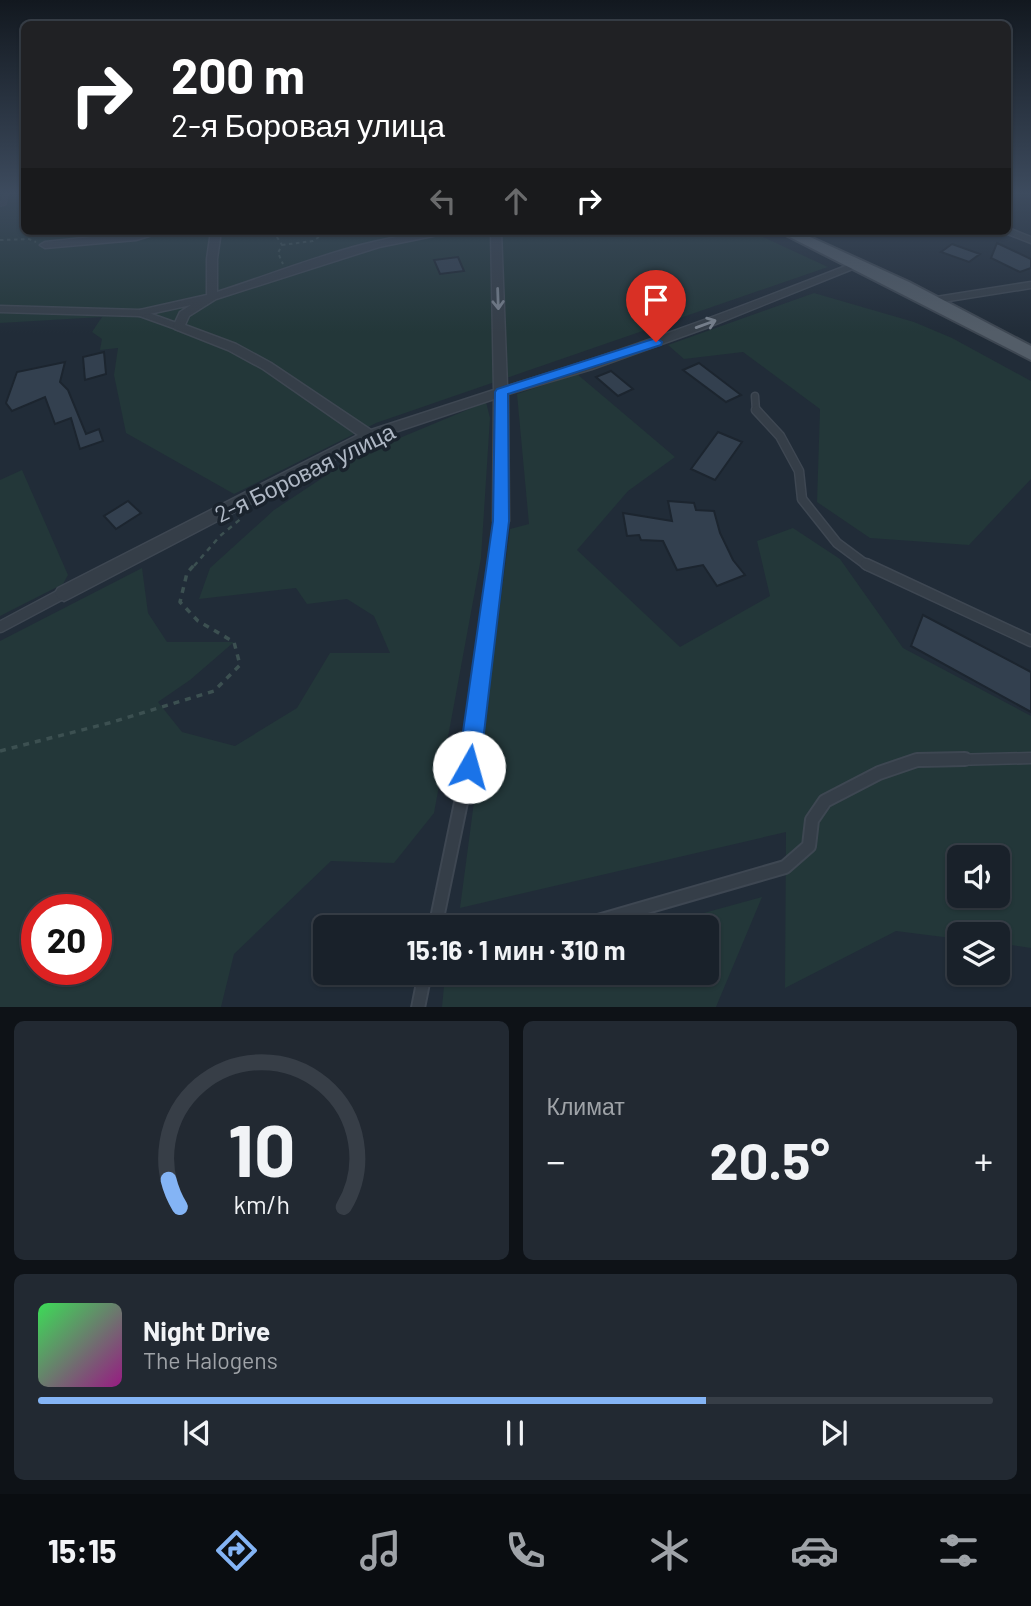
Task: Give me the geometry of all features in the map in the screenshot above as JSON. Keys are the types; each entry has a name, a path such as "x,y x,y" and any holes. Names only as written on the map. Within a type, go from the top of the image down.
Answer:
{"main road":[{"path":"803,239 860,264 1031,354"}],"street":[{"path":"45,245 111,239"},
{"path":"212,297 215,239"},
{"path":"0,309 140,313 212,297 377,244 406,239"},
{"path":"496,239 501,392 501,521"},
{"name":"2-я Боровая улица","path":"64,593 369,436 588,366 702,326 860,264"},
{"path":"930,300 985,294 1031,285"},
{"path":"212,297 184,314 179,327 232,347 267,366 369,436"}],"lane":[{"path":"140,313 179,327"},
{"path":"755,396 756,412 780,436 799,471 802,499 837,543 870,567 1031,641"},
{"path":"438,915 469,767 501,521"},
{"name":"2-я Боровая улица","path":"0,627 64,593"},
{"path":"618,915 785,867 809,846 812,820 825,801 879,773 918,760 1031,758"},
{"path":"418,1007 423,985"}],"path":[{"path":"0,240 29,239 45,245"},
{"path":"278,239 282,245"},
{"path":"282,245 316,239"},
{"path":"282,245 278,253 286,273"},
{"path":"0,751 109,723 214,691 240,664 233,642 198,621 180,602 187,573 220,536 251,510"}],"green space":[{"path":"0,239 767,239 828,267 376,423 234,494 126,433 114,375 118,348 100,350 102,339 92,332 102,317 0,323"},
{"path":"814,293 914,322 952,338 1031,381 1031,479 969,545 870,538 817,502 820,409 743,352 684,359 668,345"},
{"path":"577,374 675,457 628,491 577,550 680,647 770,596 757,541 793,528 840,559 903,648 1031,716 1031,948 1010,945 1010,922 947,922 947,937 896,931 785,988 786,832 460,908 510,529 529,524 517,394"},
{"path":"486,402 490,418 481,558 434,813 394,863 331,861 234,954 221,1007 0,1007 0,641 142,568 148,613 167,642 234,642 190,680 158,702 182,732 235,746 297,708 330,653 390,653 374,616 347,599 307,604 296,588 199,599 210,568 274,510 354,457"},
{"path":"22,470 68,575 63,584 0,616 0,480"},
{"path":"762,897 716,1007 442,1007 444,986 448,985 719,985 719,915 697,915"}],"building":[{"path":"997,243 1031,259 1031,268 1020,272 991,258"},
{"path":"952,244 980,254 969,262 941,252"},
{"path":"458,257 464,271 440,274 434,260"},
{"path":"104,352 106,374 85,380 83,357"},
{"path":"65,362 60,382 68,390 86,434 99,429 103,441 80,449 71,418 55,424 45,397 12,411 6,403 17,372"},
{"path":"699,363 741,395 726,402 683,370"},
{"path":"611,371 633,389 618,396 596,377"},
{"path":"718,432 742,442 715,480 691,469"},
{"path":"128,501 141,513 116,529 104,516"},
{"path":"668,501 694,503 696,510 714,511 720,533 733,560 745,575 717,586 703,565 677,570 663,541 641,540 639,535 627,536 623,513 672,521"},
{"path":"923,615 1031,672 1031,712 911,646"}],"route":[{"path":"469,767 501,521 501,392 656,342"}]}
